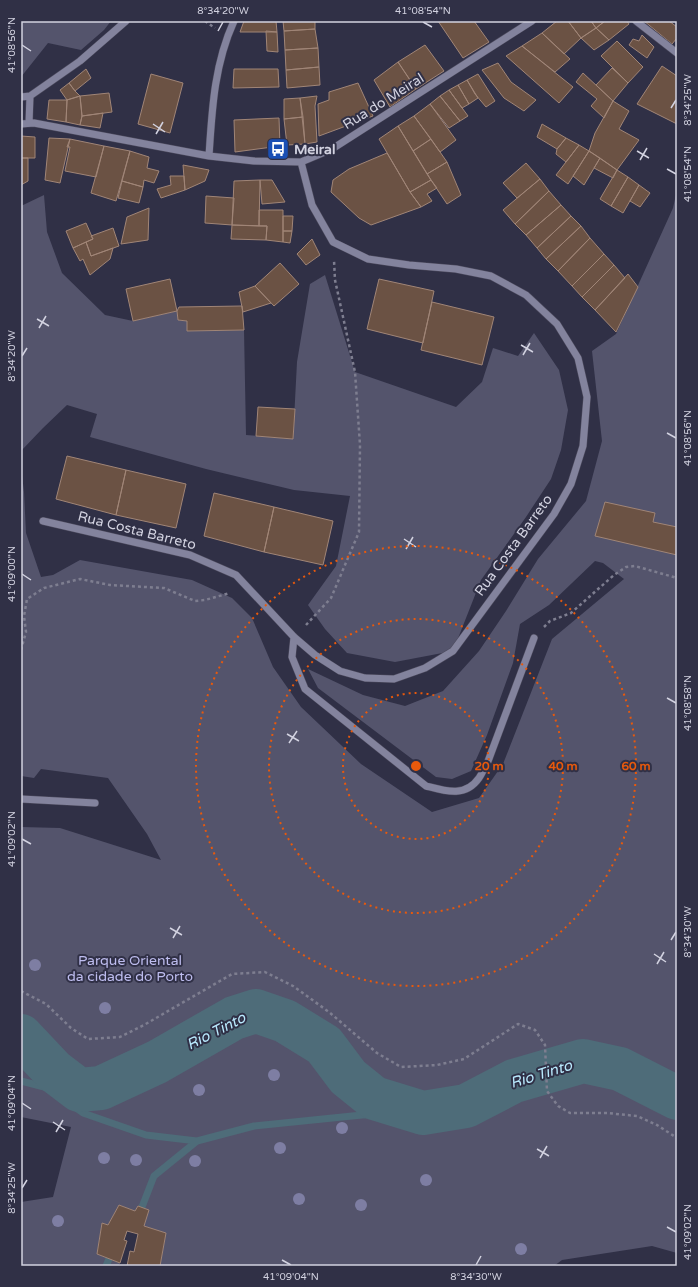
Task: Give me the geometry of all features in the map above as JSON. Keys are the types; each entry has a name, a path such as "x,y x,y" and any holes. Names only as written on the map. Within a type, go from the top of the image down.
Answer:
{"street":[{"path":"21,97 30,96 80,60 126,21"},
{"path":"209,156 214,92 227,36 234,21"},
{"name":"Rua do Meiral","path":"21,124 29,123 209,156 254,161 301,162 332,148 532,21"},
{"path":"636,21 677,53"},
{"path":"29,123 30,96"},
{"path":"301,162 312,205 333,242"},
{"name":"Rua Costa Barreto","path":"43,520 190,555 236,575 294,637 340,671 365,678 394,679 425,668 453,651 554,514 571,484 583,446 587,397 578,358 557,324 526,296 491,276 456,269 409,265 368,259 333,242"},
{"path":"294,637 292,657 305,689 426,786 450,792 467,789 479,779 487,764 534,638"},
{"path":"21,799 95,803"}],"path":[{"path":"294,637 331,598 359,532 360,445 355,372 335,280 333,242"},
{"path":"534,638 550,621 571,613 614,575 626,567 635,566 677,578"},
{"path":"21,650 26,632 24,616 27,599 44,588 80,579 110,585 164,588 195,601 205,600 247,587"},
{"path":"21,991 46,1004 71,1028 88,1039 96,1039 120,1037 144,1025 232,974 264,972 293,986 329,1012 377,1054 401,1067 437,1065 464,1059 518,1024 535,1030 545,1045 547,1091 558,1106 570,1113 607,1113 636,1116 677,1138"}],"green space":[{"path":"21,21 111,21 104,30 81,50 48,43 21,77"},
{"name":"Parque Oriental da cidade do Porto","path":"677,190 677,1253 652,1246 562,1260 554,1266 160,1266 166,1233 144,1226 149,1210 138,1206 135,1211 119,1205 108,1225 102,1223 97,1254 120,1263 118,1266 21,1266 21,1202 53,1197 71,1127 21,1117 21,827 60,828 161,860 147,834 108,778 41,769 34,778 21,776 21,467 26,533 41,577 53,575 80,560 192,580 232,598 252,618 273,667 301,707 361,764 432,812 479,798 503,764 552,639 624,579 603,563 595,561 549,605 520,624 513,663 487,735 471,771 452,779 436,777 318,688 308,669 363,695 405,706 443,691 479,651 538,559 586,501 602,441 592,351 616,334 673,208"},
{"path":"44,195 47,232 62,273 105,315 133,321 177,311 178,320 187,321 187,331 244,330 246,435 293,439 297,362 310,284 325,275 355,372 456,407 482,382 493,348 518,356 534,333 559,370 568,410 561,450 551,479 481,580 453,651 395,662 347,653 325,629 308,605 336,566 350,496 294,490 206,469 90,437 97,414 67,405 21,451 21,206"}],"building":[{"path":"244,21 276,21 277,32 240,32"},
{"path":"283,21 315,21 315,29 284,31"},
{"path":"438,21 474,21 489,42 463,58"},
{"path":"557,21 568,21 581,38 564,54 542,33"},
{"path":"568,21 591,21 596,28 581,38"},
{"path":"591,21 605,21 596,28"},
{"path":"605,21 627,21 629,24 609,40 596,28"},
{"path":"644,21 669,21 677,27 677,38 672,44"},
{"path":"596,28 609,40 594,50 581,38"},
{"path":"315,29 318,48 285,50 284,31"},
{"path":"266,31 277,32 278,52 267,51"},
{"path":"542,33 570,59 555,72 522,46"},
{"path":"642,35 654,47 647,58 629,45 633,39 639,41"},
{"path":"617,41 643,67 628,83 601,56"},
{"path":"425,45 444,71 416,89 398,62"},
{"path":"522,46 573,87 559,103 506,56"},
{"path":"318,48 319,67 286,70 285,50"},
{"path":"398,62 416,89 390,107 374,80"},
{"path":"498,63 511,82 536,100 524,111 504,98 482,70"},
{"path":"662,66 677,76 677,124 637,104"},
{"path":"319,67 320,85 287,88 286,70"},
{"path":"612,68 628,83 613,101 596,85"},
{"path":"86,69 91,78 75,91 69,83"},
{"path":"234,69 278,69 279,87 233,88"},
{"path":"583,73 613,101 604,118 591,106 597,99 576,82"},
{"path":"151,74 183,83 170,133 138,124"},
{"path":"478,74 495,101 486,107 475,94 467,80"},
{"path":"467,80 478,98 469,104 458,85"},
{"path":"69,83 80,96 67,100 60,90"},
{"path":"358,83 373,116 319,136 318,104 329,100 329,92"},
{"path":"458,85 469,104 462,108 449,90"},
{"path":"449,90 468,116 460,121 440,96"},
{"path":"109,93 112,112 82,116 80,96"},
{"path":"80,96 82,116 80,125 66,122 67,100"},
{"path":"317,96 315,106 317,142 305,144 300,98"},
{"path":"440,96 460,121 449,128 430,104"},
{"path":"300,98 303,117 284,119 284,99"},
{"path":"49,100 67,100 66,122 47,119"},
{"path":"613,101 629,111 619,129 639,140 617,170 589,151 595,133"},
{"path":"430,104 456,140 440,152 414,116"},
{"path":"103,113 100,128 80,125 82,116"},
{"path":"414,116 431,139 413,151 398,126"},
{"path":"303,117 305,144 287,145 284,119"},
{"path":"279,118 280,146 235,152 234,120"},
{"path":"542,124 566,138 557,149 537,137"},
{"path":"398,126 431,180 410,192 379,139"},
{"path":"21,136 35,137 35,158 21,158"},
{"path":"49,138 70,139 60,183 45,180"},
{"path":"566,138 579,145 566,162 556,154 557,149"},
{"path":"70,139 104,146 96,177 65,171 70,147 67,147"},
{"path":"431,139 447,162 427,174 413,151"},
{"path":"579,145 589,151 568,184 556,175"},
{"path":"104,146 130,151 116,201 91,193"},
{"path":"130,151 149,157 147,168 159,171 154,183 144,180 143,187 122,181"},
{"path":"589,151 600,158 584,185 573,176"},
{"path":"387,153 410,192 421,207 371,225 359,218 331,192 333,180 349,169"},
{"path":"21,158 28,158 28,181 21,185"},
{"path":"600,158 617,170 613,178 594,168"},
{"path":"447,162 461,195 447,204 427,174"},
{"path":"526,163 540,179 517,198 503,183"},
{"path":"183,165 209,170 205,181 185,190"},
{"path":"617,170 628,177 611,206 600,199"},
{"path":"170,176 184,176 185,190 161,198 157,189 171,185"},
{"path":"628,177 639,185 623,213 611,206"},
{"path":"540,179 549,191 515,224 503,210"},
{"path":"260,180 259,226 232,225 234,181"},
{"path":"260,180 272,180 285,202 262,204"},
{"path":"431,180 437,188 427,194 432,201 421,207 410,192"},
{"path":"122,181 143,187 139,203 118,198"},
{"path":"639,185 650,193 640,207 630,201"},
{"path":"549,191 561,205 526,235 515,224"},
{"path":"206,196 234,198 232,225 205,223"},
{"path":"561,205 571,216 537,248 526,235"},
{"path":"149,208 148,240 121,244 127,217"},
{"path":"259,210 283,210 283,242 266,240 267,226 259,226"},
{"path":"283,216 293,216 292,231 283,231"},
{"path":"571,216 581,226 546,259 537,248"},
{"path":"86,223 93,239 73,248 66,231"},
{"path":"232,225 267,226 266,240 231,239"},
{"path":"581,226 590,238 558,271 546,259"},
{"path":"113,228 119,246 91,256 86,242 93,239 91,236"},
{"path":"283,231 292,231 290,243 283,242"},
{"path":"590,238 604,254 572,286 558,271"},
{"path":"312,239 320,255 306,265 297,254"},
{"path":"86,242 91,256 113,248 110,259 90,275 83,259 80,261 73,248"},
{"path":"604,254 614,265 582,297 572,286"},
{"path":"280,263 299,284 274,306 255,286"},
{"path":"614,265 625,278 595,310 582,297"},
{"path":"628,274 638,287 616,332 595,310"},
{"path":"170,279 177,311 133,321 126,289"},
{"path":"379,279 434,291 423,343 367,329"},
{"path":"255,286 271,303 243,312 239,292"},
{"path":"432,302 494,317 482,365 421,350"},
{"path":"242,306 244,330 187,331 187,321 178,320 177,311 179,307"},
{"path":"258,407 295,409 293,439 256,436"},
{"path":"67,456 126,470 116,515 56,499"},
{"path":"126,470 186,484 176,528 116,515"},
{"path":"214,493 274,507 264,552 204,536"},
{"path":"605,502 655,513 653,522 677,527 677,555 595,536"},
{"path":"274,507 333,521 323,565 264,552"},
{"path":"119,1205 135,1211 138,1206 149,1210 144,1226 166,1233 160,1266 127,1266 130,1251 134,1252 138,1234 127,1231 124,1240 127,1241 120,1263 97,1254 102,1223 108,1225"}],"waterway":[{"name":"Rio Tinto","path":"21,1036 54,1071 79,1090 101,1088 157,1062 234,1018 256,1011 285,1021 324,1045 348,1077 374,1098 423,1113 466,1106 514,1081 583,1061 620,1069 677,1098"},
{"path":"21,1081 48,1088 83,1113 146,1135 197,1141"},
{"path":"142,1207 154,1176 197,1141 254,1126 362,1115 423,1113"},
{"path":"106,1266 109,1259"}],"place":[{"name":"Meiral","path":"278,149"}]}
